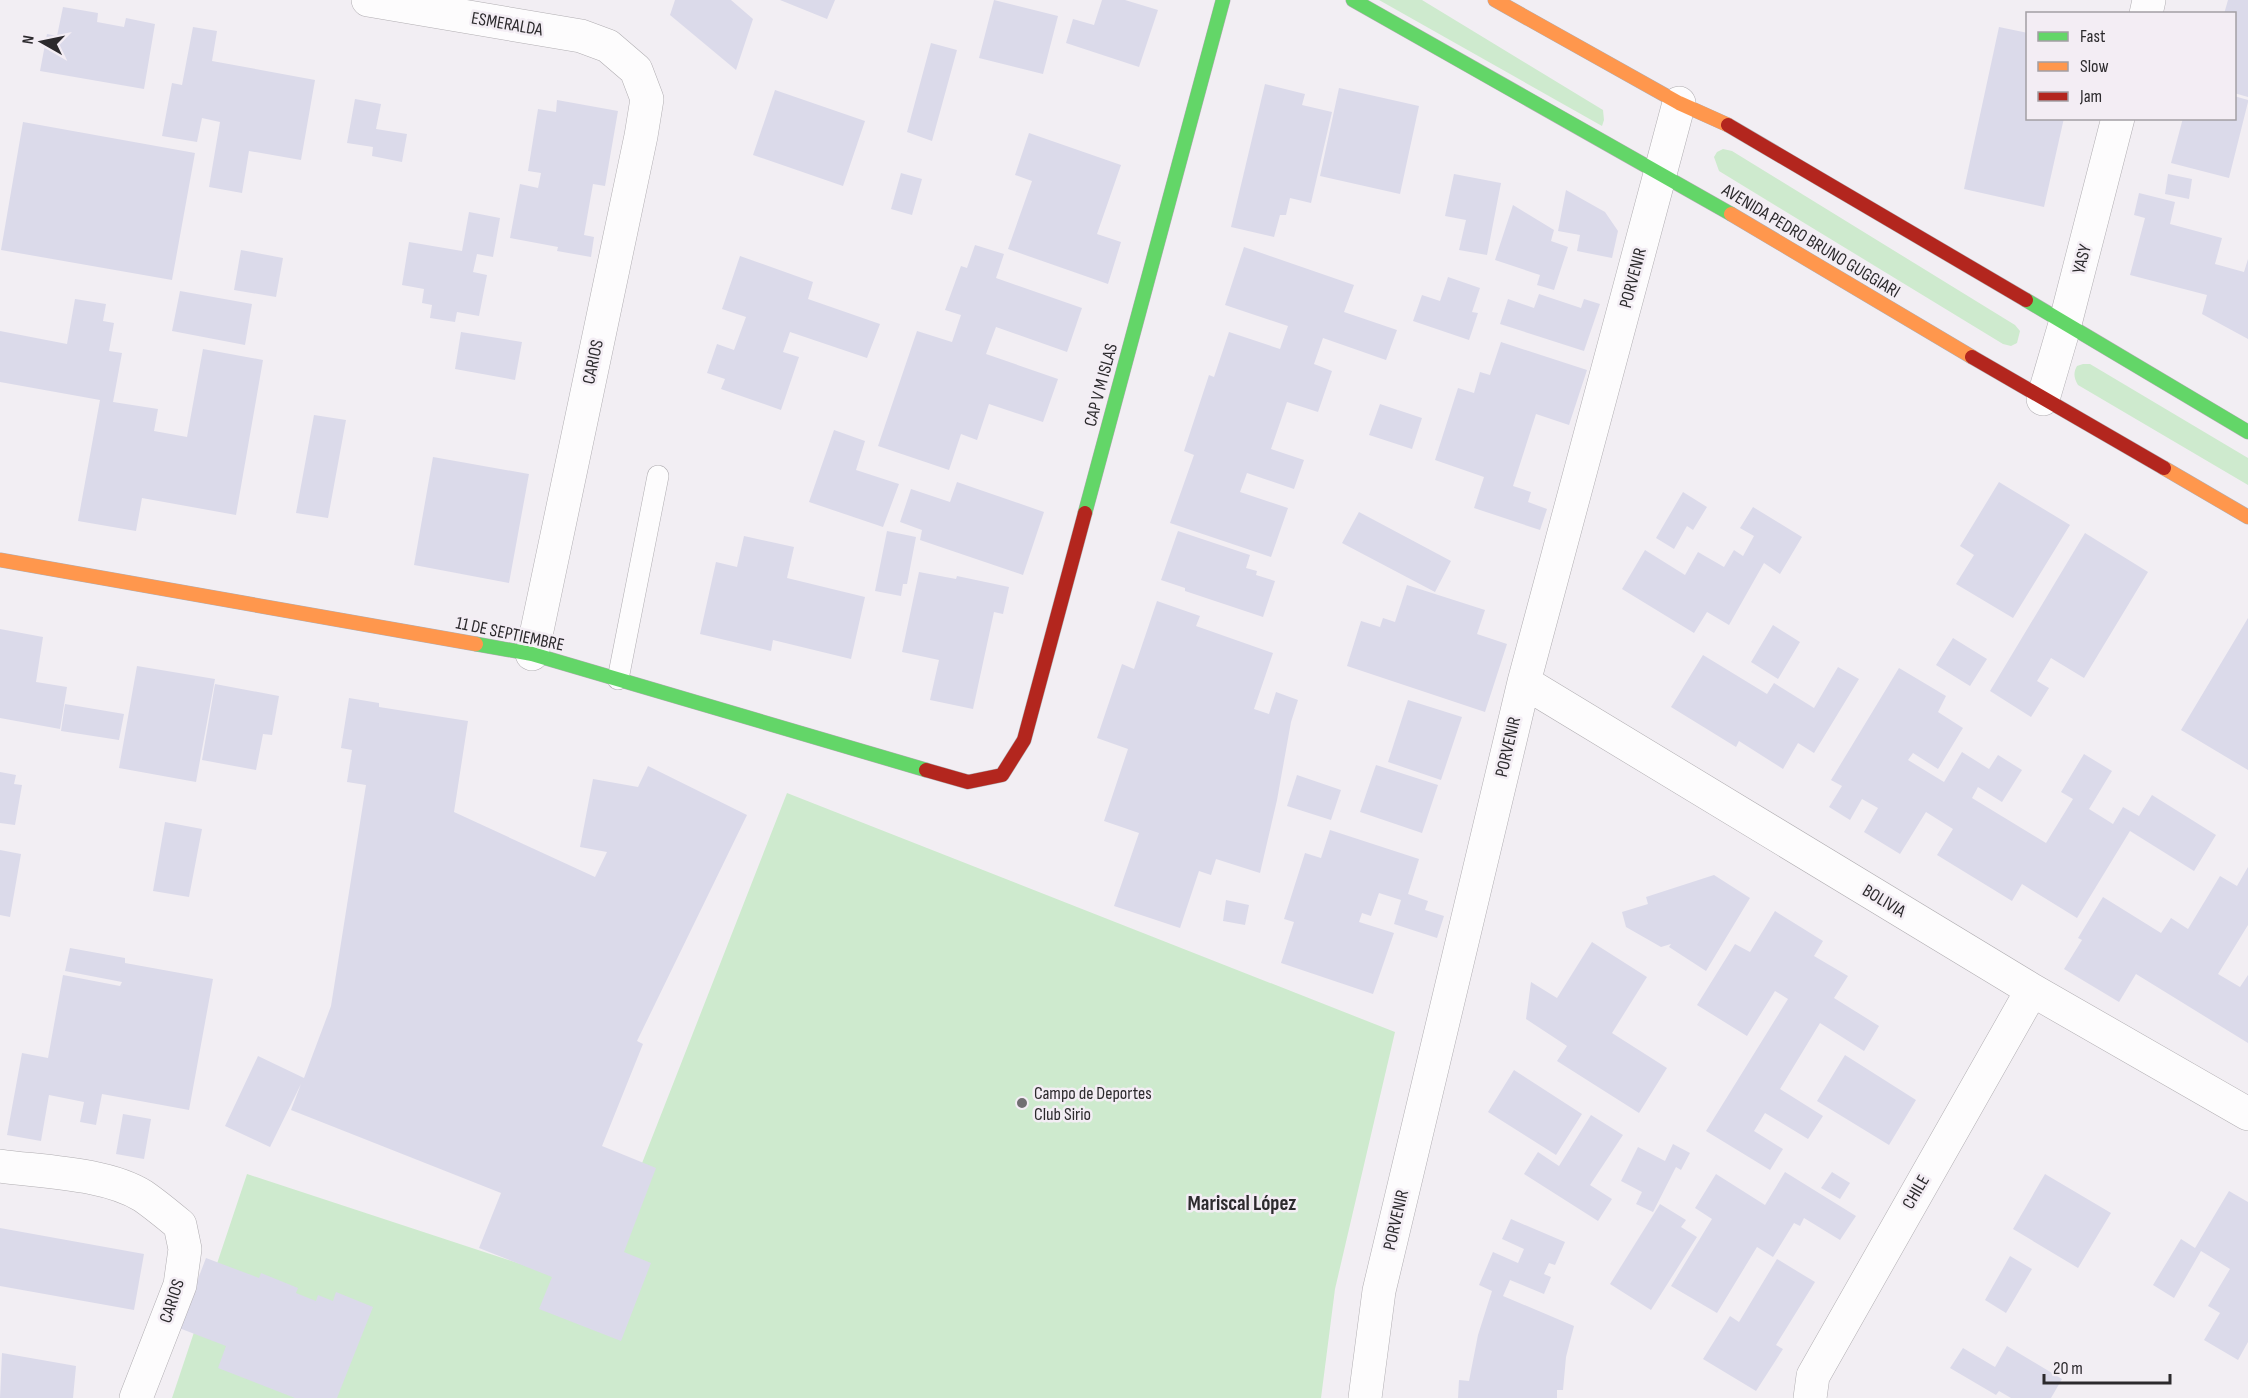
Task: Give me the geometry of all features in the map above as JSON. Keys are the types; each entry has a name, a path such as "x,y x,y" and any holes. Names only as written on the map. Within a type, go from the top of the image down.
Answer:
{"main road":[{"name":"CAP V M ISLAS","path":"1002,775 1024,741 1223,0"},
{"name":"AVENIDA PEDRO BRUNO GUGGIARI","path":"1353,0 1661,176 1693,192 2248,517"},
{"path":"1496,0 1679,103 1733,127 2248,432"},
{"name":"11 DE SEPTIEMBRE","path":"0,560 532,654 968,782 1002,775"}],"street":[{"name":"ESMERALDA","path":"368,0 581,36 608,46 636,70"},
{"name":"CARIOS","path":"532,654 641,136 647,99 636,70"},
{"name":"PORVENIR","path":"1365,1398 1379,1291 1524,682 1679,103"},
{"name":"YASY","path":"2043,399 2065,324 2117,120"},
{"name":"BOLIVIA","path":"1524,682 2032,990 2248,1114"},
{"name":"CHILE","path":"1810,1398 1813,1376 2032,990"},
{"name":"CARIOS","path":"0,1166 95,1179 142,1196 180,1225 185,1249 180,1285 136,1398"}],"lane":[{"path":"618,679 658,476"}],"green space":[{"path":"1379,0 1422,0 1603,110 1602,126"},
{"path":"1723,149 1732,151 2015,325 2020,331 2017,343 2011,346 2003,344 1719,171 1714,157"},
{"path":"2090,364 2248,458 2248,485 2078,385 2075,371 2077,366"},
{"name":"Campo de Deportes Club Sirio","path":"787,793 1395,1032 1335,1289 1321,1398 172,1398 247,1174 536,1269 608,1250"}],"building":[{"path":"675,0 731,0 753,19 736,70 670,15"},
{"path":"780,0 835,0 827,19"},
{"path":"994,0 1058,16 1043,74 979,58"},
{"path":"1102,0 1125,0 1158,10 1139,67 1066,43 1073,19 1094,25"},
{"path":"2228,0 2248,0 2248,97 2236,94 2236,12 2225,12"},
{"path":"63,7 98,13 97,22 124,27 126,18 155,24 144,89 40,71 47,34 57,36"},
{"path":"193,27 217,31 212,61 315,80 301,160 249,151 242,193 209,187 220,122 202,118 197,142 162,136 172,83 182,85"},
{"path":"1999,27 2026,33 2026,120 2064,120 2044,207 1964,189"},
{"path":"931,43 957,50 932,141 907,132"},
{"path":"1265,84 1305,94 1302,105 1332,112 1311,203 1290,198 1286,215 1280,215 1274,237 1231,227"},
{"path":"1339,88 1419,106 1400,194 1320,176"},
{"path":"775,90 865,121 843,186 753,155"},
{"path":"2236,97 2248,100 2229,178 2171,163 2182,120 2236,120"},
{"path":"355,99 381,104 376,129 407,134 402,162 372,156 373,147 347,143"},
{"path":"557,100 618,111 605,186 593,184 584,235 594,237 591,257 557,251 558,247 510,238 520,184 538,188 541,173 528,171 538,109 556,112"},
{"path":"23,122 195,153 172,280 1,250"},
{"path":"1029,133 1121,165 1097,234 1121,242 1108,284 1008,249 1032,181 1015,175"},
{"path":"901,173 922,179 912,215 891,209"},
{"path":"1454,174 1501,183 1487,255 1459,250 1466,220 1445,216"},
{"path":"2168,174 2192,179 2189,199 2165,194"},
{"path":"1566,190 1605,212 1618,231 1612,258 1577,251 1580,235 1558,231"},
{"path":"2139,193 2175,202 2170,224 2222,238 2215,264 2244,272 2248,259 2248,339 2202,314 2207,295 2130,275 2145,218 2134,215"},
{"path":"1513,205 1554,230 1551,241 1568,247 1554,290 1537,285 1540,275 1495,260"},
{"path":"469,212 500,218 493,257 477,254 473,272 487,275 479,316 457,312 455,322 430,318 432,305 422,303 424,289 402,285 409,242 462,251"},
{"path":"975,245 1004,254 996,278 1082,308 1067,352 996,327 986,354 1058,379 1043,422 989,404 977,440 961,434 949,470 878,446 917,331 952,342 961,315 945,310 961,266 967,268"},
{"path":"1244,247 1354,285 1344,312 1397,330 1386,360 1323,338 1314,364 1332,371 1318,412 1287,402 1271,449 1304,460 1294,489 1247,473 1240,492 1288,508 1271,557 1170,523 1194,455 1184,451 1209,375 1214,377 1229,332 1280,349 1288,326 1225,305"},
{"path":"241,250 283,258 276,297 234,290"},
{"path":"740,256 813,282 808,299 880,324 867,358 790,332 783,352 799,357 781,410 721,389 725,379 707,373 717,344 734,350 746,317 722,309"},
{"path":"1448,277 1480,288 1472,312 1478,313 1469,340 1413,321 1422,295 1440,301"},
{"path":"180,291 252,304 245,345 172,331"},
{"path":"1539,294 1581,308 1584,299 1600,304 1584,351 1500,324 1508,299 1534,308"},
{"path":"75,299 106,304 103,321 114,323 109,351 122,353 113,402 158,409 154,431 187,437 203,349 263,360 236,515 142,498 136,531 78,521 100,400 0,382 0,331 67,344"},
{"path":"461,332 522,342 515,380 455,369"},
{"path":"1501,342 1587,370 1569,425 1536,414 1513,486 1531,492 1528,502 1547,509 1540,530 1474,508 1484,477 1435,460 1458,388 1474,393 1480,372 1490,375"},
{"path":"1380,404 1422,418 1412,449 1369,435"},
{"path":"314,415 346,420 328,518 296,513"},
{"path":"834,430 865,441 856,470 899,484 883,527 809,502"},
{"path":"433,457 529,474 509,583 414,565"},
{"path":"957,482 1044,512 1023,575 920,540 922,530 900,522 911,489 950,502"},
{"path":"1999,482 2070,525 2013,618 1956,584 1974,555 1960,546"},
{"path":"1683,492 1707,507 1693,530 1687,526 1674,549 1656,538"},
{"path":"1753,507 1802,537 1780,574 1764,563 1729,625 1707,612 1694,633 1622,589 1645,550 1685,575 1698,552 1724,567 1734,550 1743,556 1754,536 1740,528"},
{"path":"1359,512 1451,561 1435,592 1342,543"},
{"path":"887,531 916,537 907,584 903,584 901,596 875,591"},
{"path":"1178,531 1250,555 1246,568 1257,571 1256,575 1275,581 1263,617 1185,591 1185,588 1161,580"},
{"path":"2085,533 2148,572 2084,678 2051,658 2037,681 2049,688 2031,717 1990,691"},
{"path":"744,536 794,547 787,578 865,597 851,659 773,640 771,651 700,634 716,562 737,567"},
{"path":"919,572 956,579 957,576 1009,587 1003,614 994,612 973,709 930,700 939,660 902,652"},
{"path":"1407,585 1485,610 1477,634 1507,644 1485,712 1347,666 1361,621 1380,627 1383,618 1395,622"},
{"path":"1157,601 1200,616 1196,626 1273,653 1254,709 1269,714 1276,692 1298,700 1291,722 1277,800 1260,873 1216,859 1211,875 1199,871 1180,928 1114,906 1139,833 1104,821 1128,749 1097,738 1122,664 1134,669"},
{"path":"2248,618 2248,770 2181,730"},
{"path":"1773,625 1800,642 1778,679 1751,662"},
{"path":"0,629 43,637 36,682 67,687 60,729 0,718"},
{"path":"1953,638 1987,659 1970,686 1936,665"},
{"path":"1703,655 1767,694 1774,683 1814,708 1838,667 1859,679 1814,753 1798,743 1783,769 1739,741 1736,747 1671,707"},
{"path":"137,666 215,679 196,782 119,768"},
{"path":"1899,668 1946,696 1938,712 1963,728 1938,769 1913,753 1908,760 1944,782 1962,752 1989,769 1998,755 2022,770 2002,802 1978,787 1972,798 2046,843 2073,799 2061,792 2084,754 2112,771 2089,809 2113,824 2123,807 2139,816 2152,795 2216,835 2194,871 2130,831 2077,918 2022,884 2012,901 1937,855 1953,829 1926,812 1900,854 1864,832 1878,808 1862,799 1850,820 1829,807 1842,786 1831,780"},
{"path":"215,684 279,696 272,735 263,734 256,770 202,760"},
{"path":"349,698 379,703 379,707 468,721 454,812 595,877 607,852 580,847 593,779 638,787 648,766 747,815 637,1041 643,1044 602,1146 656,1168 624,1252 651,1263 621,1341 539,1309 552,1277 479,1248 501,1193 291,1110 301,1084 270,1147 225,1126 258,1056 304,1078 331,1006 366,785 347,782 352,750 341,748"},
{"path":"1408,700 1462,717 1441,780 1388,762"},
{"path":"65,704 124,714 119,740 61,731"},
{"path":"1376,765 1438,785 1422,833 1360,812"},
{"path":"0,772 16,775 14,784 22,785 15,825 0,823"},
{"path":"1297,775 1341,790 1331,820 1287,806"},
{"path":"165,822 202,829 189,897 153,891"},
{"path":"1330,830 1419,859 1408,894 1428,901 1425,910 1444,916 1437,938 1394,924 1401,900 1379,893 1371,916 1362,913 1359,922 1394,933 1373,994 1281,963 1294,922 1284,919 1305,853 1321,858"},
{"path":"0,850 21,854 10,917 0,915"},
{"path":"2248,867 2248,925 2218,974 2240,987 2248,975 2248,1043 2136,974 2119,1002 2064,969 2082,940 2078,938 2103,897 2161,933 2171,918 2188,929 2220,876 2237,886"},
{"path":"1714,875 1750,898 1706,971 1669,947 1671,944 1661,947 1626,927 1622,912 1648,904 1646,897"},
{"path":"1226,900 1249,905 1245,925 1223,921"},
{"path":"1775,911 1823,941 1814,956 1848,976 1834,998 1879,1026 1864,1051 1820,1023 1780,1089 1823,1116 1808,1139 1765,1113 1754,1131 1783,1149 1770,1170 1706,1131 1788,999 1775,991 1747,1036 1697,1005 1735,944 1750,952"},
{"path":"1592,942 1647,977 1612,1033 1667,1068 1639,1113 1557,1061 1567,1046 1526,1019 1531,982 1557,998"},
{"path":"70,948 125,958 125,963 213,979 189,1110 102,1094 96,1125 80,1122 84,1102 49,1095 41,1141 7,1135 22,1053 48,1058 63,975 120,986 122,982 65,971"},
{"path":"1845,1055 1916,1100 1889,1145 1817,1101"},
{"path":"1514,1070 1582,1114 1556,1155 1488,1112"},
{"path":"123,1114 151,1119 144,1159 116,1154"},
{"path":"1591,1115 1623,1135 1590,1185 1612,1199 1598,1221 1524,1174 1538,1152 1559,1166"},
{"path":"1673,1144 1690,1153 1681,1170 1676,1167 1653,1212 1636,1204 1642,1192 1621,1181 1638,1147 1665,1161"},
{"path":"1785,1172 1856,1216 1840,1240 1804,1218 1800,1226 1794,1223 1773,1257 1757,1247 1717,1313 1671,1286 1712,1219 1695,1208 1716,1174 1765,1205"},
{"path":"1832,1172 1850,1183 1840,1199 1821,1188"},
{"path":"2045,1174 2111,1213 2078,1268 2013,1229"},
{"path":"2229,1191 2248,1202 2248,1342 2238,1360 2204,1340 2220,1313 2208,1306 2230,1269 2201,1251 2174,1298 2153,1285 2181,1239 2195,1248"},
{"path":"1660,1204 1686,1220 1681,1227 1697,1237 1651,1310 1610,1284"},
{"path":"1511,1219 1565,1242 1555,1265 1549,1263 1544,1274 1551,1277 1544,1294 1510,1280 1503,1296 1574,1326 1566,1357 1563,1390 1557,1390 1557,1398 1458,1398 1459,1380 1469,1381 1478,1335 1492,1291 1479,1285 1493,1252 1518,1263 1524,1249 1502,1239"},
{"path":"0,1228 144,1254 134,1310 0,1286"},
{"path":"2010,1256 2032,1269 2006,1313 1985,1300"},
{"path":"206,1258 259,1278 261,1273 298,1288 296,1293 316,1301 318,1295 333,1301 336,1292 373,1307 337,1398 295,1398 218,1368 226,1346 179,1328"},
{"path":"1777,1259 1815,1282 1776,1345 1783,1349 1756,1391 1703,1359 1730,1316 1739,1322"},
{"path":"2007,1346 2062,1379 2051,1398 2011,1398 1999,1391 1996,1395 1950,1368 1963,1348 1995,1367"},
{"path":"2,1353 76,1366 73,1398 0,1398"}],"traffic: fast":[{"path":"1085,513 1223,0"},
{"path":"1353,0 1731,214"},
{"path":"2026,300 2248,432"},
{"path":"476,644 532,654 926,770"}],"traffic: slow":[{"path":"1495,0 1679,103 1728,125"},
{"path":"1731,214 1972,357"},
{"path":"2164,468 2248,517"},
{"path":"0,560 476,644"}],"traffic: jam":[{"path":"1728,125 2026,300"},
{"path":"1972,357 2164,468"},
{"path":"926,770 968,782 1002,775 1024,740 1085,513"}],"place":[{"name":"Campo de Deportes Club Sirio","path":"1022,1103"}],"district":[{"name":"Mariscal López","path":"1242,1203"}]}
